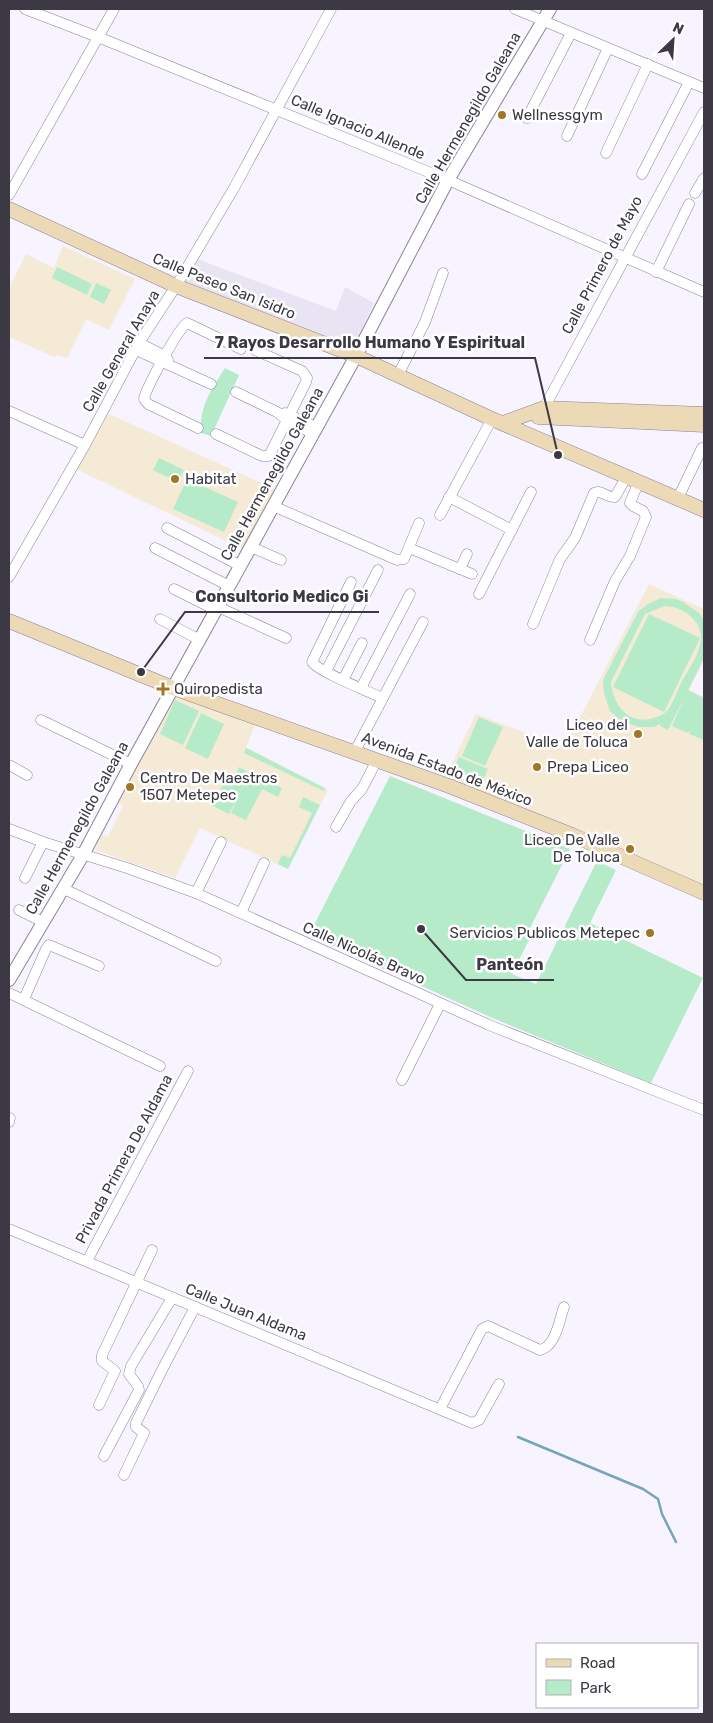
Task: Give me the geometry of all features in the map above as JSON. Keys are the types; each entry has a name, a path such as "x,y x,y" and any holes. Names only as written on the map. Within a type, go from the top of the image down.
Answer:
{"main road":[{"name":"Calle Paseo San Isidro","path":"9,209 176,286 356,356 497,421 704,508"},
{"path":"497,421 541,413 704,414"},
{"path":"541,413 704,425"},
{"name":"Calle Primero de Mayo","path":"530,435 541,413"},
{"path":"9,621 173,688"},
{"name":"Avenida Estado de México","path":"173,688 449,786 543,823 704,893"}],"street":[{"name":"Calle Ignacio Allende","path":"26,9 278,109 448,180 704,292"},
{"path":"9,195 114,9"},
{"name":"Calle General Anaya","path":"9,577 85,445 137,346 176,286 234,188 331,9"},
{"path":"515,9 704,88"},
{"name":"Calle Hermenegildo Galeana","path":"9,980 83,855 131,764 356,356 448,180 550,9"},
{"path":"527,118 571,33"},
{"path":"567,136 608,48"},
{"path":"606,153 648,64"},
{"path":"642,174 690,82"},
{"name":"Calle Primero de Mayo","path":"541,413 704,112"},
{"path":"696,193 704,178"},
{"path":"656,272 689,204"},
{"path":"398,376 425,322 444,273"},
{"path":"198,428 145,402 144,397 167,361 182,327 187,323 241,349"},
{"path":"137,346 211,384"},
{"path":"216,434 266,457 271,454 306,382 306,375 302,371 255,350"},
{"path":"236,392 314,430"},
{"path":"9,411 85,445"},
{"path":"440,515 449,497 497,421"},
{"path":"678,498 702,448"},
{"path":"533,624 560,559 575,538 594,493 598,492 616,497 633,479"},
{"path":"590,640 615,581 630,556 646,517 645,513 630,503 633,479"},
{"path":"480,594 531,492"},
{"path":"449,497 512,530"},
{"path":"273,506 397,560 404,559 420,523"},
{"path":"167,528 241,566"},
{"path":"251,547 281,560"},
{"path":"155,548 229,586"},
{"path":"409,548 472,574"},
{"path":"460,569 467,554"},
{"path":"326,672 378,570"},
{"path":"351,582 312,662 315,666 326,672 382,698"},
{"path":"174,589 286,638"},
{"path":"361,688 410,594"},
{"path":"160,619 200,640"},
{"path":"354,751 423,622"},
{"path":"343,680 362,643"},
{"path":"40,720 131,764"},
{"path":"336,826 351,801 362,789 377,760"},
{"path":"9,765 27,775"},
{"name":"Calle Nicolás Bravo","path":"9,829 196,893 489,1025 704,1110"},
{"path":"25,878 43,842"},
{"path":"196,893 221,842"},
{"path":"241,914 264,863"},
{"path":"64,889 216,961"},
{"path":"19,910 43,922"},
{"path":"24,999 49,945 99,966"},
{"path":"9,993 160,1066"},
{"path":"402,1080 440,1004"},
{"name":"Privada Primera De Aldama","path":"87,1261 188,1071"},
{"name":"Calle Juan Aldama","path":"9,1229 472,1423 479,1420 499,1384"},
{"path":"99,1405 115,1371 102,1361 102,1355 152,1250"},
{"path":"104,1456 139,1390 129,1374 131,1366 172,1298"},
{"path":"124,1476 144,1433 136,1427 136,1423 195,1307"},
{"path":"440,1410 482,1329 488,1326 540,1350 547,1348 551,1343 564,1307"}],"shaded area":[{"path":"63,246 135,279 109,330 86,319 67,359 57,354 55,357 9,337 9,289 26,254 54,268"},
{"path":"197,259 336,311 345,287 374,303 352,350 183,283"},
{"name":"Habitat","path":"107,413 275,489 245,550 76,469"},
{"name":"Liceo del Valle de Toluca","path":"649,584 704,609 704,660 689,690 704,697 704,887 444,780 476,714 564,748"},
{"path":"175,695 256,723 246,747 328,790 288,869 200,828 175,878 95,850 102,834 108,837 123,806 118,803"}],"green space":[{"path":"57,267 92,284 87,295 52,278"},
{"path":"96,283 111,290 104,304 90,297"},
{"path":"225,368 239,375 211,436 201,433 202,415 207,399"},
{"path":"159,458 184,470 178,482 153,470"},
{"path":"187,479 238,502 224,532 173,509"},
{"path":"661,598 676,599 699,613 704,620 704,658 688,690 704,698 704,740 689,734 691,729 688,733 672,726 684,698 668,730 660,726 660,724 654,727 638,727 621,721 610,711 604,693 603,680 638,612 648,604","holes":["664,606 686,613 697,623 701,637 699,650 667,711 655,718 636,719 629,716 618,705 611,682 645,614"]},
{"path":"649,614 700,638 664,712 613,687"},
{"path":"175,700 199,711 183,745 160,734"},
{"path":"201,713 224,724 208,759 185,748"},
{"path":"479,717 503,727 485,766 462,756"},
{"path":"246,748 325,788 324,791 244,753"},
{"path":"459,757 488,769 481,784 453,772"},
{"path":"239,767 256,776 253,784 257,786 261,778 282,788 278,797 262,789 246,820 231,813 246,780 229,814 213,806 229,772 235,775"},
{"path":"390,776 570,849 526,936 530,938 512,974 536,984 597,861 616,870 590,923 703,978 651,1083 490,1017 309,935"},
{"path":"303,797 320,805 288,869 278,864 282,855 290,858 312,813 299,807"}],"waterway":[{"path":"518,1437 643,1489 658,1499 662,1514 676,1542"}],"place":[{"name":"Wellnessgym","path":"502,115"},
{"name":"7 Rayos Desarrollo Humano Y Espiritual","path":"558,455"},
{"name":"Habitat","path":"175,479"},
{"name":"Consultorio Medico Gi","path":"141,672"},
{"name":"Quiropedista","path":"163,689"},
{"name":"Liceo del Valle de Toluca","path":"638,734"},
{"name":"Prepa Liceo","path":"537,767"},
{"name":"Centro De Maestros 1507 Metepec","path":"130,787"},
{"name":"Liceo De Valle De Toluca","path":"630,849"},
{"name":"Panteón","path":"421,929"},
{"name":"Servicios Publicos Metepec","path":"650,933"}]}
